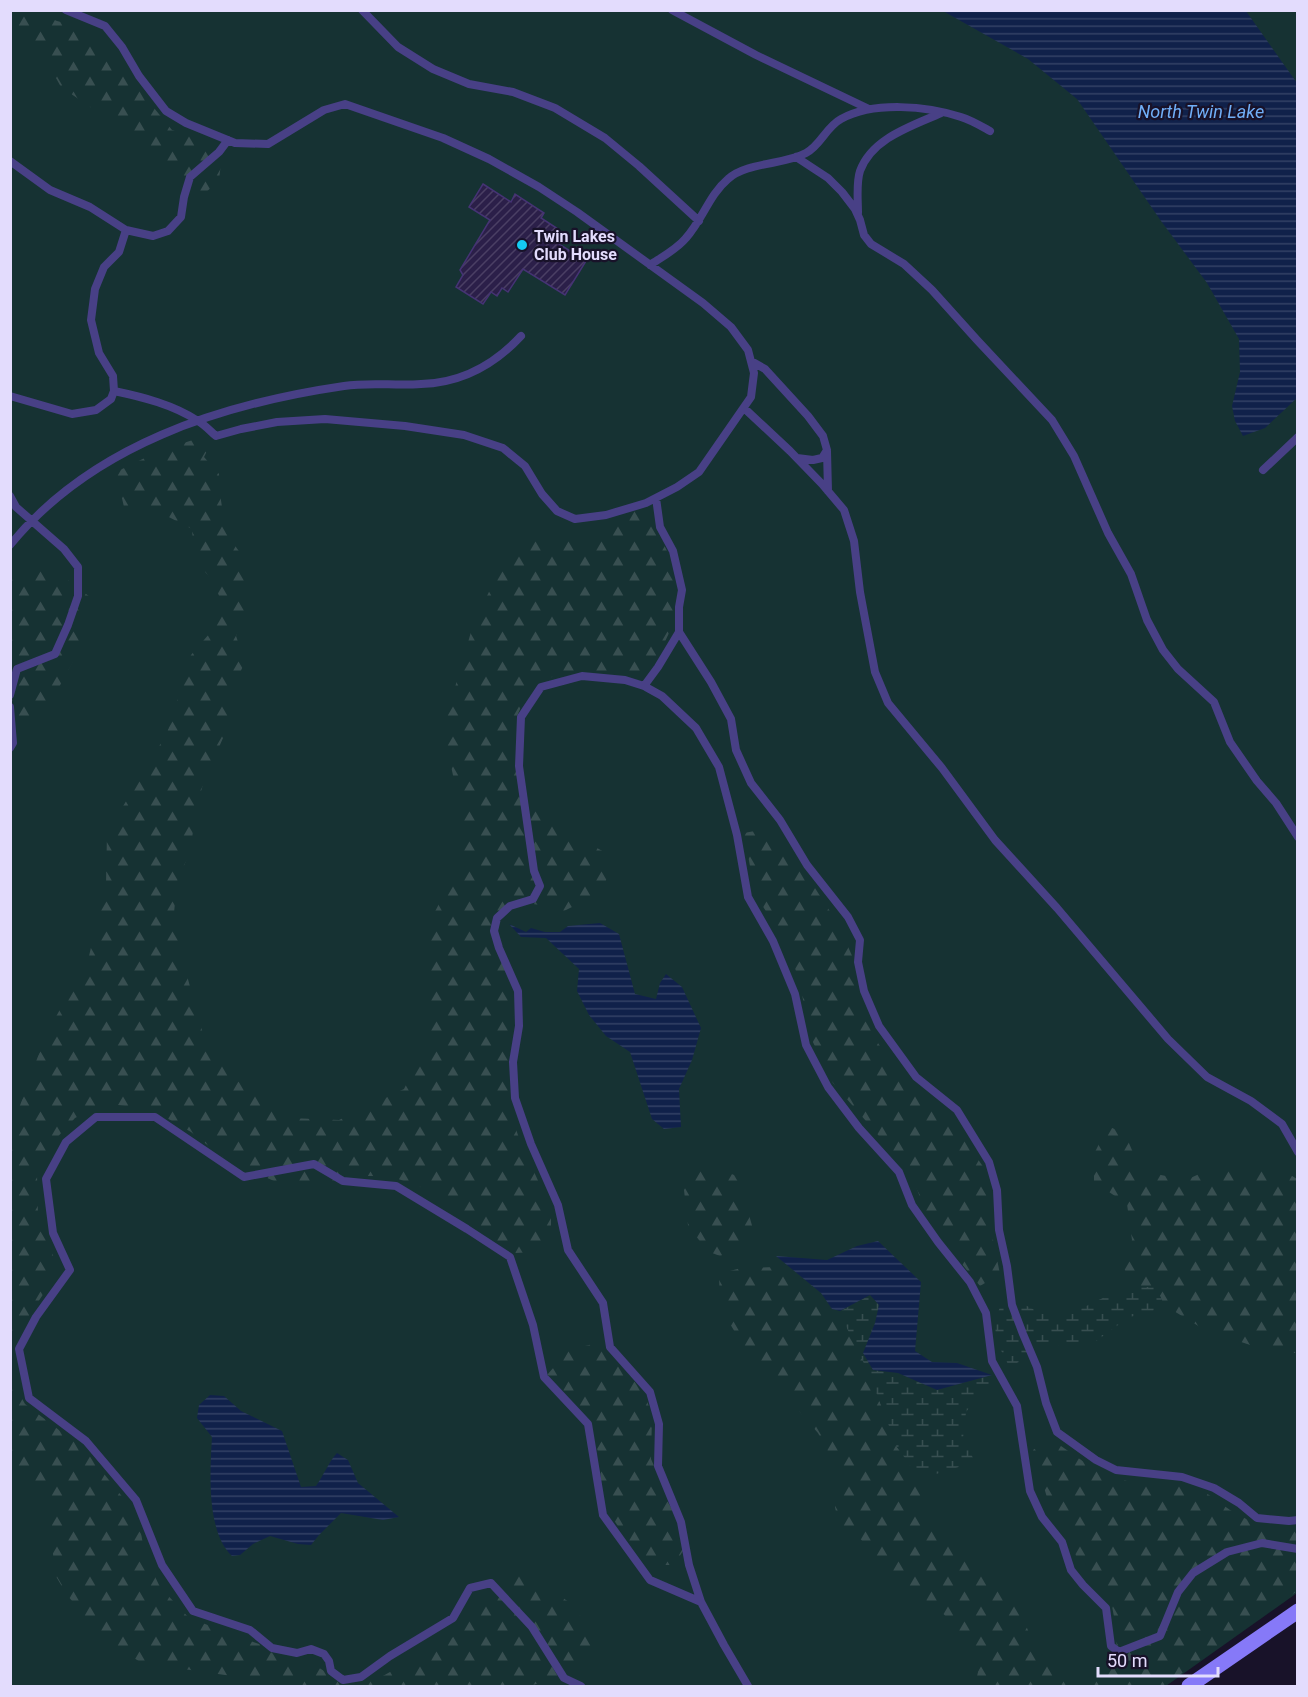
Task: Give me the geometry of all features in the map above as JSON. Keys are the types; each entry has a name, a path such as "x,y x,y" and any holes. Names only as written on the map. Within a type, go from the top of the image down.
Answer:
{"street":[{"path":"1189,1686 1298,1611"}],"lane":[{"path":"66,10 105,26 166,111 186,123 235,143 268,144 324,110 345,104 443,138 489,159 539,187 703,303 731,327 748,350 754,373 751,397 699,472 677,487 646,503 606,515 576,519 557,511 542,494 525,466 503,448 464,435 325,418 277,422 216,436 198,421 165,405 136,395 114,391"},
{"path":"362,10 398,47 433,69 469,84 513,92 555,108 605,138 699,221"},
{"path":"672,10 737,45 869,109"},
{"path":"650,265 686,239 699,221 713,194 730,177 756,166 806,153 819,142 830,126 842,118 869,109 898,107 964,117 990,131"},
{"path":"942,112 894,134 867,158 860,172 858,214 864,235 872,244 904,264 932,290 1052,420 1074,456 1108,533 1131,574 1147,620 1163,650 1178,669 1214,702 1230,742 1257,781 1276,803 1298,837"},
{"path":"10,161 50,190 90,207 126,230 153,236 168,231 181,217 190,177 219,152 228,140"},
{"path":"796,157 828,178 858,214"},
{"path":"10,396 72,414 96,410 111,399 114,391 113,376 99,353 91,320 94,289 104,267 119,252 126,230"},
{"path":"10,545 31,521 69,487 132,448 177,428 261,401 327,388 348,385 447,382 469,375 487,364 508,350 521,336"},
{"path":"751,361 765,369 823,436 827,450 828,491"},
{"path":"744,408 797,458 844,510 854,541 860,592 875,672 888,703 942,768 995,840 1057,908 1168,1039 1207,1077 1251,1101 1282,1124 1298,1152"},
{"path":"1263,470 1298,437"},
{"path":"797,458 813,460 822,458 827,450"},
{"path":"10,496 16,507 64,549 78,567 78,596 55,654 17,669 10,695"},
{"path":"644,686 679,632 682,590 673,551 660,527 656,498"},
{"path":"679,632 711,682 731,719 736,750 751,783 780,820 807,865 848,917 860,940 858,962 864,991 879,1026 916,1077 957,1110 989,1162 997,1190 999,1230 1012,1305 1037,1367 1046,1403 1057,1432 1096,1460 1116,1470 1182,1477 1214,1488 1239,1503 1257,1518 1298,1520"},
{"path":"748,1686 701,1602 689,1565 681,1522 658,1466 659,1425 650,1392 610,1347 603,1303 568,1250 558,1204 531,1144 515,1098 513,1062 519,1026 518,991 494,931 497,918 510,906 533,899 540,886 534,871 520,777 521,717 541,687 582,676 625,680 644,686 662,696 696,728 719,767 737,835 748,897 773,941 795,994 806,1045 828,1086 859,1128 899,1172 912,1205 970,1282 986,1313 992,1361 1017,1407 1030,1491 1042,1517 1062,1542 1071,1570 1083,1586 1106,1608 1111,1646 1119,1652 1160,1636 1178,1592 1193,1573 1227,1552 1262,1543 1298,1549"},
{"path":"10,706 13,743 10,748"},
{"path":"581,1686 564,1678 532,1627 491,1583 470,1588 453,1618 390,1656 361,1677 343,1680 331,1671 329,1661 324,1654 311,1649 297,1653 272,1648 250,1630 193,1611 162,1565 136,1500 86,1441 29,1398 19,1349 36,1317 70,1270 52,1233 46,1179 66,1142 96,1118 155,1117 244,1177 314,1164 343,1182 396,1186 510,1257 533,1325 544,1377 588,1424 603,1515 650,1580 701,1602"}],"green space":[{"path":"10,11 34,11 57,21 84,28 114,53 172,130 202,140 222,154 219,180 201,197 184,188 162,156 61,87 41,51 11,34"},
{"path":"11,11 1297,11 1297,1593 1166,1686 11,1686"},
{"path":"199,438 212,441 204,457 219,474 226,533 253,571 245,610 236,636 245,662 235,683 223,738 204,781 195,812 191,849 177,882 174,913 183,961 203,1034 235,1079 290,1118 339,1120 404,1089 428,1041 425,964 430,921 459,866 459,803 443,729 473,625 500,569 517,546 545,536 578,539 606,532 635,509 651,508 657,531 670,557 676,576 679,594 676,618 654,665 632,675 596,672 563,673 541,681 525,698 513,725 513,766 534,804 561,827 604,852 611,870 600,893 562,912 540,905 512,901 496,916 492,937 510,981 514,1000 514,1026 508,1066 508,1106 551,1217 551,1237 533,1252 516,1253 474,1227 426,1189 390,1176 358,1176 312,1185 274,1181 225,1159 191,1132 153,1110 104,1103 75,1118 52,1143 37,1175 38,1216 54,1258 54,1278 13,1344 11,1373 11,1130 45,1037 89,956 106,884 107,833 167,733 191,655 216,626 224,608 213,581 194,559 192,529 161,513 124,507 116,472 159,451"},
{"path":"46,566 90,597 82,623 80,648 57,691 11,747 11,574 15,569"},
{"path":"766,829 788,846 838,924 853,958 856,999 876,1040 909,1090 944,1114 984,1168 991,1198 991,1230 1000,1274 980,1286 952,1252 926,1213 911,1173 833,1083 808,1032 801,987 788,946 755,894 744,833"},
{"path":"1108,1126 1125,1134 1141,1171 1186,1180 1219,1165 1281,1169 1297,1179 1297,1353 1274,1353 1205,1330 1164,1305 1156,1287 1135,1287 1123,1267 1132,1240 1127,1204 1094,1182 1094,1154"},
{"path":"718,1168 734,1175 741,1187 755,1236 745,1248 720,1256 707,1251 688,1225 684,1190 697,1169"},
{"path":"741,1268 790,1268 821,1293 843,1320 870,1376 897,1447 920,1479 921,1508 994,1576 1010,1598 1036,1650 1051,1670 1080,1684 1117,1664 1116,1627 1111,1601 1079,1565 1069,1535 1051,1511 1033,1450 1047,1441 1061,1446 1097,1471 1130,1482 1166,1483 1202,1490 1230,1510 1257,1525 1297,1527 1297,1591 1164,1686 975,1686 979,1667 962,1634 937,1607 894,1581 859,1537 839,1526 835,1507 841,1476 818,1433 754,1364 720,1307 719,1274"},
{"path":"1135,1287 1156,1287 1164,1305 1149,1313 1129,1317 1092,1344 1069,1347 1040,1342 1024,1360 1009,1366 997,1338 996,1324 1000,1307 1015,1303 1043,1314 1066,1314"},
{"path":"870,1295 880,1305 875,1323 873,1370 898,1373 937,1390 992,1375 997,1384 979,1395 966,1412 963,1438 975,1462 920,1479 897,1447 870,1376 843,1320 832,1309 841,1311"},
{"path":"593,1344 603,1346 616,1364 643,1390 652,1415 651,1459 688,1543 674,1565 652,1565 626,1538 603,1504 599,1455 586,1412 547,1375 569,1350"},
{"path":"10,1377 25,1404 85,1450 124,1499 141,1533 145,1556 160,1587 189,1618 259,1644 287,1663 316,1666 344,1683 381,1677 462,1632 494,1573 535,1578 573,1605 597,1641 579,1670 530,1686 301,1686 142,1663 106,1641 67,1595 54,1573 51,1514 32,1481 11,1479"}],"water":[{"name":"North Twin Lake","path":"943,11 1246,11 1297,83 1297,398 1265,428 1243,436 1235,421 1232,406 1240,372 1239,339 1207,283 1077,99 1028,59"},
{"path":"600,923 619,934 635,994 656,999 660,983 666,974 682,987 701,1028 692,1060 679,1089 681,1127 664,1129 652,1119 630,1052 606,1036 589,1015 577,991 579,969 546,938 521,937 509,924 526,932 531,928 545,932 560,932 568,926"},
{"path":"878,1241 921,1282 915,1351 932,1362 957,1363 992,1375 937,1390 898,1373 873,1370 863,1353 875,1323 879,1305 870,1295 840,1311 832,1309 821,1293 776,1256 827,1260 857,1246"},
{"path":"210,1395 224,1396 241,1411 282,1431 301,1487 316,1486 337,1453 348,1460 358,1483 399,1517 383,1520 341,1513 311,1545 298,1544 270,1536 253,1544 240,1555 232,1556 218,1532 214,1517 211,1483 212,1437 197,1418 199,1405"}],"building":[{"name":"Twin Lakes Club House","path":"483,184 511,202 515,194 544,213 541,218 558,229 551,239 586,261 565,295 523,269 508,292 502,288 497,296 491,292 483,304 456,287 463,275 460,270 490,220 469,207"}],"place":[{"name":"Twin Lakes Club House","path":"522,245"}]}
